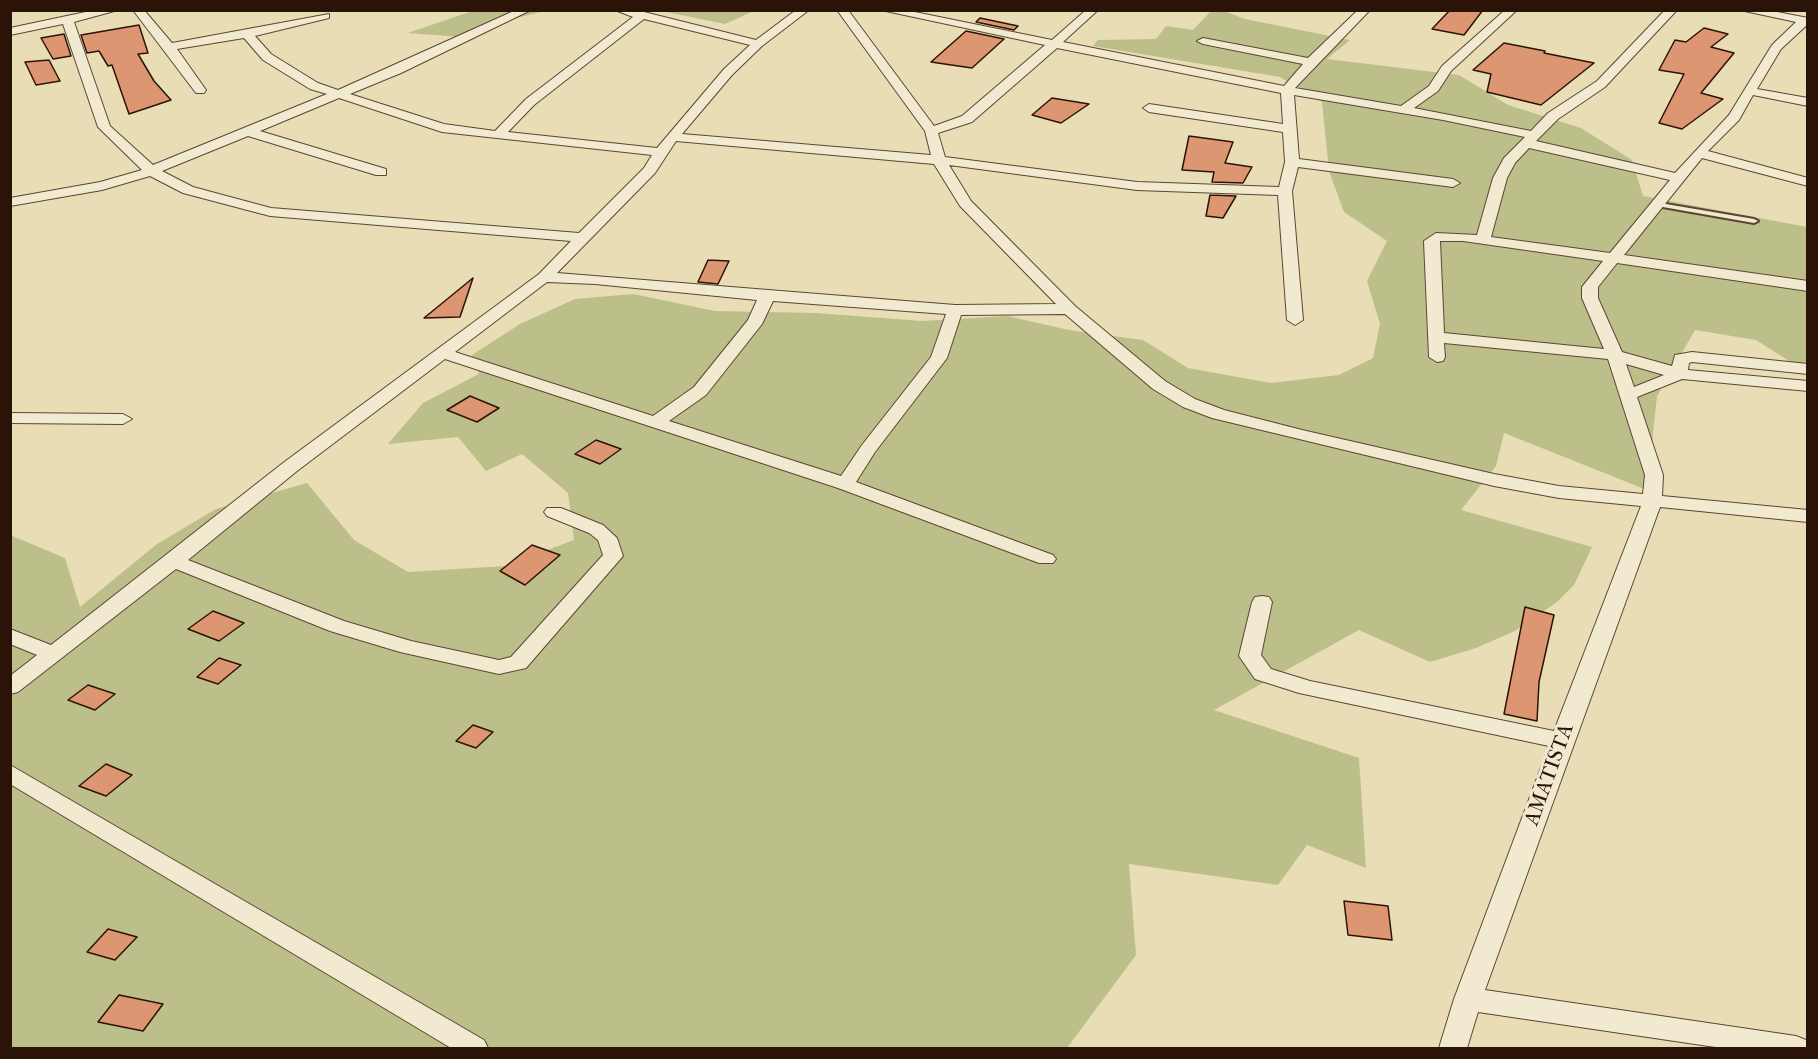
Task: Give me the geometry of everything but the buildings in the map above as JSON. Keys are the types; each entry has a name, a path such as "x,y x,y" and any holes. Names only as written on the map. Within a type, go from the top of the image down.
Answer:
{"street":[{"path":"10,32 113,10"},
{"path":"138,10 169,46 200,90"},
{"path":"10,202 102,186 151,171 338,94 526,10"},
{"path":"620,10 640,17 758,44"},
{"path":"10,687 174,561 290,466 544,277 650,170 660,152 728,72 758,44 804,10"},
{"path":"842,10 931,131 939,160 965,202 1069,309 1159,385 1189,403 1218,414 1494,480 1559,492 1808,516"},
{"path":"886,10 1287,90 1402,111 1443,116 1679,178"},
{"path":"931,131 967,119 1093,10"},
{"path":"1295,320 1285,191 1292,162 1287,90 1311,62 1365,10"},
{"path":"1402,111 1434,88 1446,69 1512,10"},
{"path":"1483,240 1500,178 1509,161 1553,116 1601,84 1672,10"},
{"path":"1745,10 1806,21"},
{"path":"169,46 247,34 325,16"},
{"path":"498,135 530,102 640,17"},
{"path":"68,21 105,127 151,171 188,190 270,212 585,238"},
{"name":"AMATISTA","path":"1453,1048 1468,999 1562,741 1652,502 1654,475 1615,355 1590,298 1590,287 1699,153 1734,117 1776,46 1806,21"},
{"path":"247,34 267,57 286,71 338,94 442,128 660,152"},
{"path":"1203,41 1311,62"},
{"path":"1749,91 1808,102"},
{"path":"1149,108 1289,129"},
{"path":"246,131 381,172"},
{"path":"672,137 939,160 1137,186 1285,191"},
{"path":"1699,153 1808,182"},
{"path":"1292,162 1453,183"},
{"path":"1437,357 1431,241 1436,237 1483,240 1808,286"},
{"path":"544,277 595,279 767,296 956,310 1069,309"},
{"path":"656,422 700,391 756,321 767,296"},
{"path":"845,484 868,449 939,358 956,310"},
{"path":"1436,337 1615,355 1679,374 1808,386"},
{"path":"442,353 845,484 1046,560"},
{"path":"1679,374 1681,359 1692,357 1808,369"},
{"path":"1628,394 1660,384 1679,374"},
{"path":"10,418 123,419"},
{"path":"174,561 337,626 408,647 499,667 519,663 613,556 608,538 596,529 554,512"},
{"path":"1262,602 1250,656 1263,674 1307,688 1562,741"},
{"path":"10,636 52,653"},
{"path":"10,773 474,1048"},
{"path":"1468,999 1796,1048"}],"lane":[{"path":"1657,204 1754,221"}],"green space":[{"path":"472,11 545,11 483,26 461,37 408,33"},
{"path":"661,11 754,11 725,24"},
{"path":"1211,11 1224,11 1245,19 1350,40 1327,59 1459,75 1508,105 1581,128 1632,160 1643,196 1807,227 1807,369 1797,366 1756,340 1695,330 1657,396 1647,490 1504,433 1496,466 1461,510 1592,547 1574,585 1557,602 1515,631 1476,648 1430,662 1359,630 1214,710 1359,758 1366,868 1307,845 1278,885 1129,864 1136,955 1067,1048 11,1048 10,535 65,558 80,607 157,544 216,509 307,483 354,540 408,572 505,566 574,540 568,493 522,454 486,471 458,437 388,444 423,403 479,374 472,355 520,324 575,299 633,294 715,311 816,313 922,321 1007,316 1069,330 1143,340 1188,368 1271,383 1339,375 1373,358 1380,324 1367,281 1387,241 1344,212 1329,171 1322,102 1280,77 1093,46 1098,40 1156,39 1166,26 1193,30"}]}
